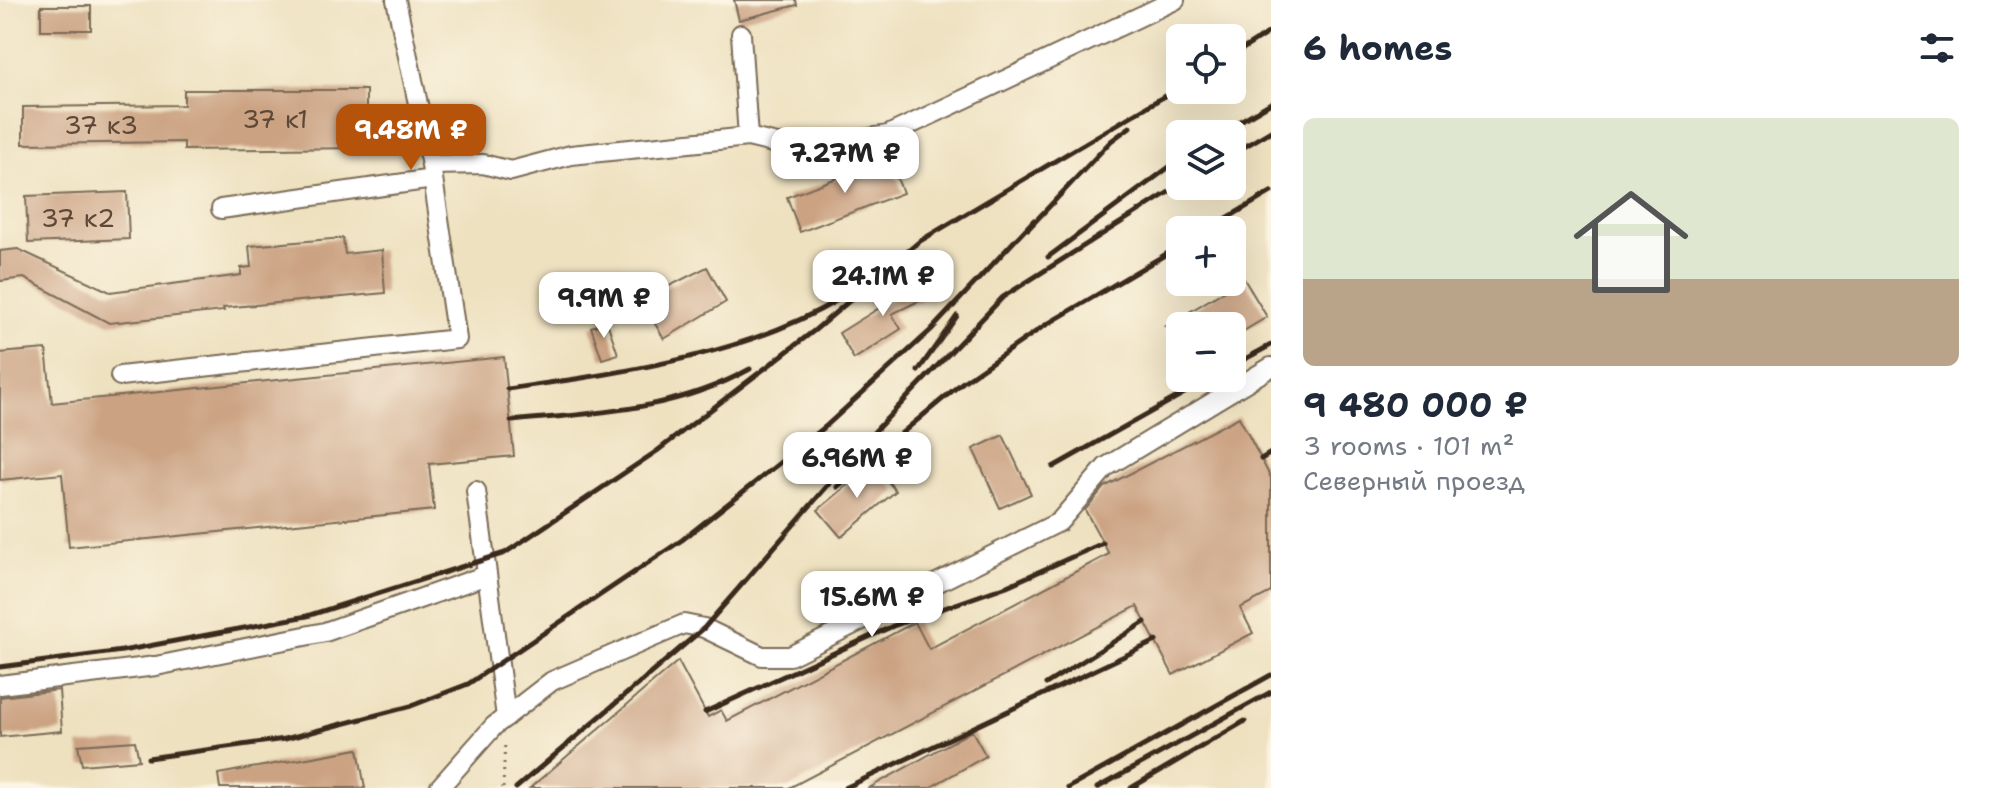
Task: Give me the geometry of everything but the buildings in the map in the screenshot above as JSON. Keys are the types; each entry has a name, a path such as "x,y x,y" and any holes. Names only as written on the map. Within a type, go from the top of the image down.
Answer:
{"street":[{"path":"120,376 457,339 432,172 396,0"},
{"path":"221,209 483,164 511,171 571,155 748,137 777,144 816,146 888,135 1175,0"},
{"path":"741,34 748,137"},
{"path":"439,788 506,717 552,681 684,624 704,628 762,656 790,656 1059,522 1106,467 1271,367"},
{"path":"476,491 506,717"},
{"path":"0,685 156,666 325,632 487,575"}],"path":[{"path":"503,788 506,717"}],"railway":[{"path":"1246,47 1271,31"},
{"path":"0,667 122,651 307,616 505,553 657,451 815,330 920,241 1166,95"},
{"path":"1242,120 1271,103"},
{"path":"1028,229 1111,141 1130,127"},
{"path":"1246,146 1271,131"},
{"path":"1048,257 1166,169"},
{"path":"1231,216 1271,192"},
{"path":"516,788 704,628 876,430 1003,297 1166,194"},
{"path":"148,758 285,739 411,706 468,684 682,540 825,427 931,330 1034,220"},
{"path":"837,487 963,382 1044,326 1166,254"},
{"path":"507,389 635,369 722,349 803,318 841,298"},
{"path":"918,371 957,316"},
{"path":"1246,358 1271,345"},
{"path":"511,421 604,412 663,402 693,394 750,369"},
{"path":"1053,467 1186,392"},
{"path":"1261,459 1271,453"},
{"path":"705,712 893,626 1007,586 1103,543"},
{"path":"1046,684 1145,622"},
{"path":"845,788 1156,641"},
{"path":"1068,788 1271,675"},
{"path":"1097,788 1271,692"},
{"path":"1131,788 1245,721"}]}
